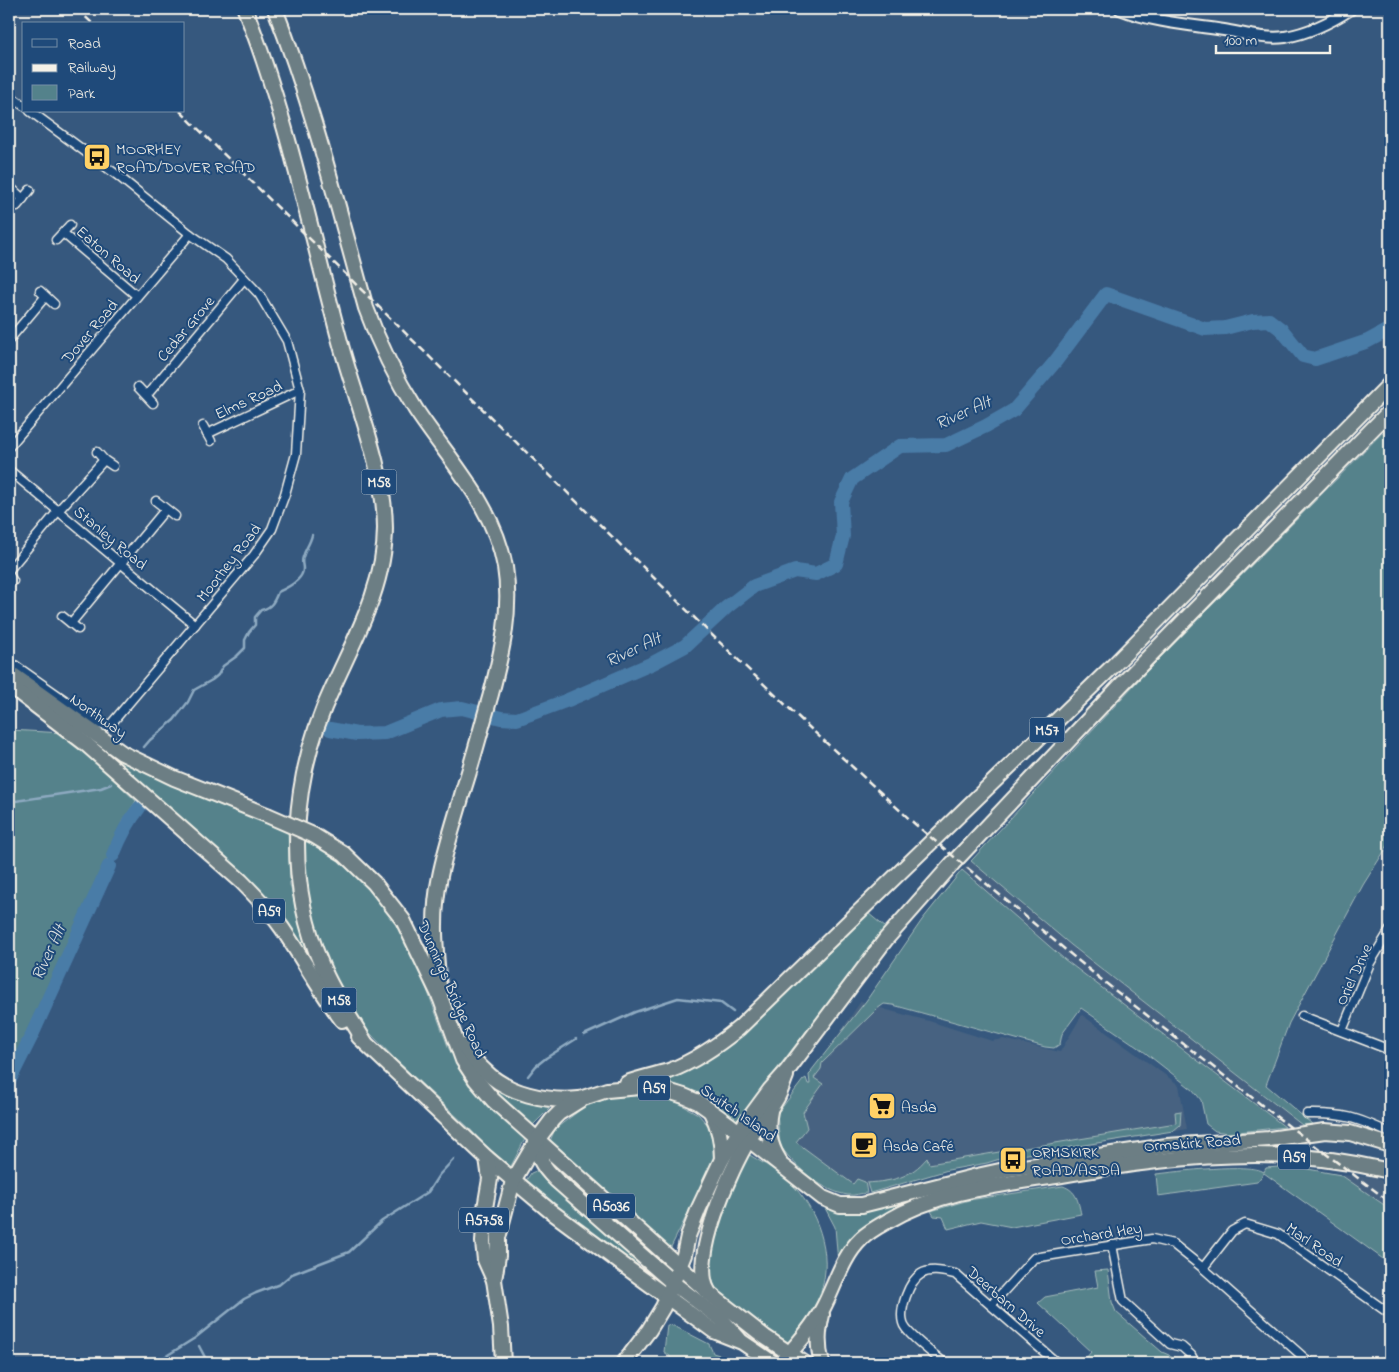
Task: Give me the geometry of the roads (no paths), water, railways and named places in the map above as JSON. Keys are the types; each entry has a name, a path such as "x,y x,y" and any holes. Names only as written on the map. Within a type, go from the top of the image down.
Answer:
{"highway":[{"name":"M58","path":"245,9 277,105 299,181 339,340 376,469 384,519 383,557 374,594 318,722 305,768 297,819 296,850 299,882 302,902 312,939 328,980 365,1042"},
{"path":"275,9 304,87 366,308 382,349 394,374 417,411 489,518 498,538 507,585 508,610 500,659 448,844 437,894 434,937 440,996"},
{"name":"M57","path":"607,1090 692,1061 718,1045 739,1028 1111,668 1390,384"},
{"name":"M57","path":"744,1136 770,1090 788,1071 886,939 953,863 1129,677 1390,411"},
{"name":"Northway","path":"9,672 122,753 174,778"},
{"name":"Northway","path":"9,684 63,725 241,881 286,934 329,1003 348,1026 365,1042"},
{"name":"Dunnings Bridge Road","path":"174,778 314,836 344,854 374,883 404,920 440,996 463,1060 476,1080 493,1100 537,1140"},
{"name":"A59","path":"454,1034 485,1072 502,1084 535,1097 564,1100 583,1098"},
{"name":"A59","path":"365,1042 487,1158"},
{"name":"M57","path":"744,1136 778,1097 788,1071"},
{"name":"Switch Island","path":"494,1280 498,1256 498,1238 513,1181 537,1140 559,1113 583,1098 607,1090 640,1087 658,1088 698,1102 783,1166 808,1188"},
{"name":"M57","path":"770,1108 768,1132 770,1143 783,1166"},
{"path":"710,1111 719,1132 722,1160"},
{"name":"Ormskirk Road","path":"808,1188 831,1202 855,1206 1001,1171 1167,1146 1269,1138 1326,1131 1350,1133 1390,1145"},
{"path":"630,1270 639,1272 674,1263 684,1255 688,1236 712,1178 722,1160 744,1136"},
{"path":"710,1294 704,1286 702,1270 706,1244 718,1204 732,1172 744,1136"},
{"path":"537,1140 540,1162 556,1180 655,1268 722,1320 742,1342"},
{"name":"A5036","path":"537,1140 710,1294 765,1337 804,1363"},
{"path":"513,1181 540,1162 554,1155"},
{"name":"Ormskirk Road","path":"823,1309 853,1248 870,1232 913,1208 960,1192 1128,1164 1210,1156 1286,1156 1346,1163 1390,1171"},
{"name":"A5036","path":"487,1158 513,1181 714,1331 742,1342 773,1363"},
{"name":"A5758","path":"487,1158 490,1179 485,1208 483,1242 485,1260 494,1280 501,1328 503,1363"},
{"path":"624,1363 649,1330 667,1297 673,1283 674,1263"},
{"name":"A59","path":"789,1353 803,1338 823,1309"},
{"path":"822,1363 818,1333 823,1309"},
{"path":"780,1363 789,1353"}],"street":[{"path":"1120,9 1147,18 1255,35 1282,37 1301,34 1319,27 1351,9"},
{"path":"9,95 22,105"},
{"name":"Moorhey Road","path":"31,112 117,175 190,234 226,259 259,294 287,342 300,390 296,454 285,494 272,529 254,556 112,723 107,726"},
{"path":"9,186 23,198"},
{"path":"16,206 30,190"},
{"name":"Eaton Road","path":"56,240 70,225"},
{"name":"Eaton Road","path":"63,232 137,296"},
{"name":"Dover Road","path":"9,444 190,234"},
{"name":"Cedar Grove","path":"147,395 244,279"},
{"path":"9,340 42,294 54,304"},
{"path":"138,387 153,403"},
{"name":"Elms Road","path":"207,434 300,390"},
{"path":"97,452 113,466"},
{"path":"9,570 104,460"},
{"name":"Stanley Road","path":"9,470 195,625"},
{"path":"156,501 175,516"},
{"path":"71,623 165,510"},
{"path":"62,616 78,629"},
{"name":"Northway","path":"9,661 98,724 107,726"},
{"name":"Oriel Drive","path":"1342,1031 1370,963 1390,930"},
{"path":"1302,1016 1390,1050"},
{"path":"1307,1114 1332,1113 1347,1116 1390,1133"},
{"name":"Marl Road","path":"1203,1268 1232,1231 1245,1224 1260,1227 1278,1234 1390,1314"},
{"name":"Orchard Hey","path":"992,1304 1034,1258 1152,1239 1174,1244 1310,1363"},
{"path":"1112,1245 1123,1301 1170,1344 1182,1347 1191,1355 1195,1363"},
{"name":"Deerbarn Drive","path":"944,1363 914,1338 903,1324 902,1305 910,1287 921,1274 936,1270 955,1274 992,1304 1057,1363"},
{"path":"1384,1363 1390,1356"}],"waterway":[{"name":"River Alt","path":"330,729 357,734 385,733 441,710 462,708 501,718 517,719 568,700 653,663 685,646 727,607 754,586 795,571 816,574 836,564 843,536 841,502 852,479 900,446 946,445 1014,410 1055,362 1106,294 1205,329 1225,328 1253,321 1269,320 1282,330 1303,356 1315,359 1368,341 1390,329"},
{"path":"144,747 174,720 188,702 194,690 212,680 218,675 223,666 245,648 245,640 255,625 255,617 261,610 272,604 278,592 294,583 300,577 303,569 302,559 312,535"},
{"path":"9,802 101,788 111,784"},
{"name":"River Alt","path":"113,855 124,831 139,808"},
{"name":"River Alt","path":"9,1081 109,866"},
{"path":"584,1035 635,1012 678,998 721,1003 733,1012"},
{"path":"528,1076 546,1058 576,1039"},
{"path":"155,1363 195,1338 244,1299 280,1284 292,1274 349,1252 382,1221 428,1192 439,1175 454,1159"},
{"path":"199,1346 208,1363"}],"railway":[{"path":"77,9 91,22"},
{"path":"181,112 713,636 916,825 1098,977 1277,1117 1390,1202"}],"place":[{"name":"MOORHEY ROAD/DOVER ROAD","path":"97,157"},
{"name":"Asda","path":"882,1106"},
{"name":"Asda Café","path":"864,1145"},
{"name":"ORMSKIRK ROAD/ASDA","path":"1013,1160"}]}
